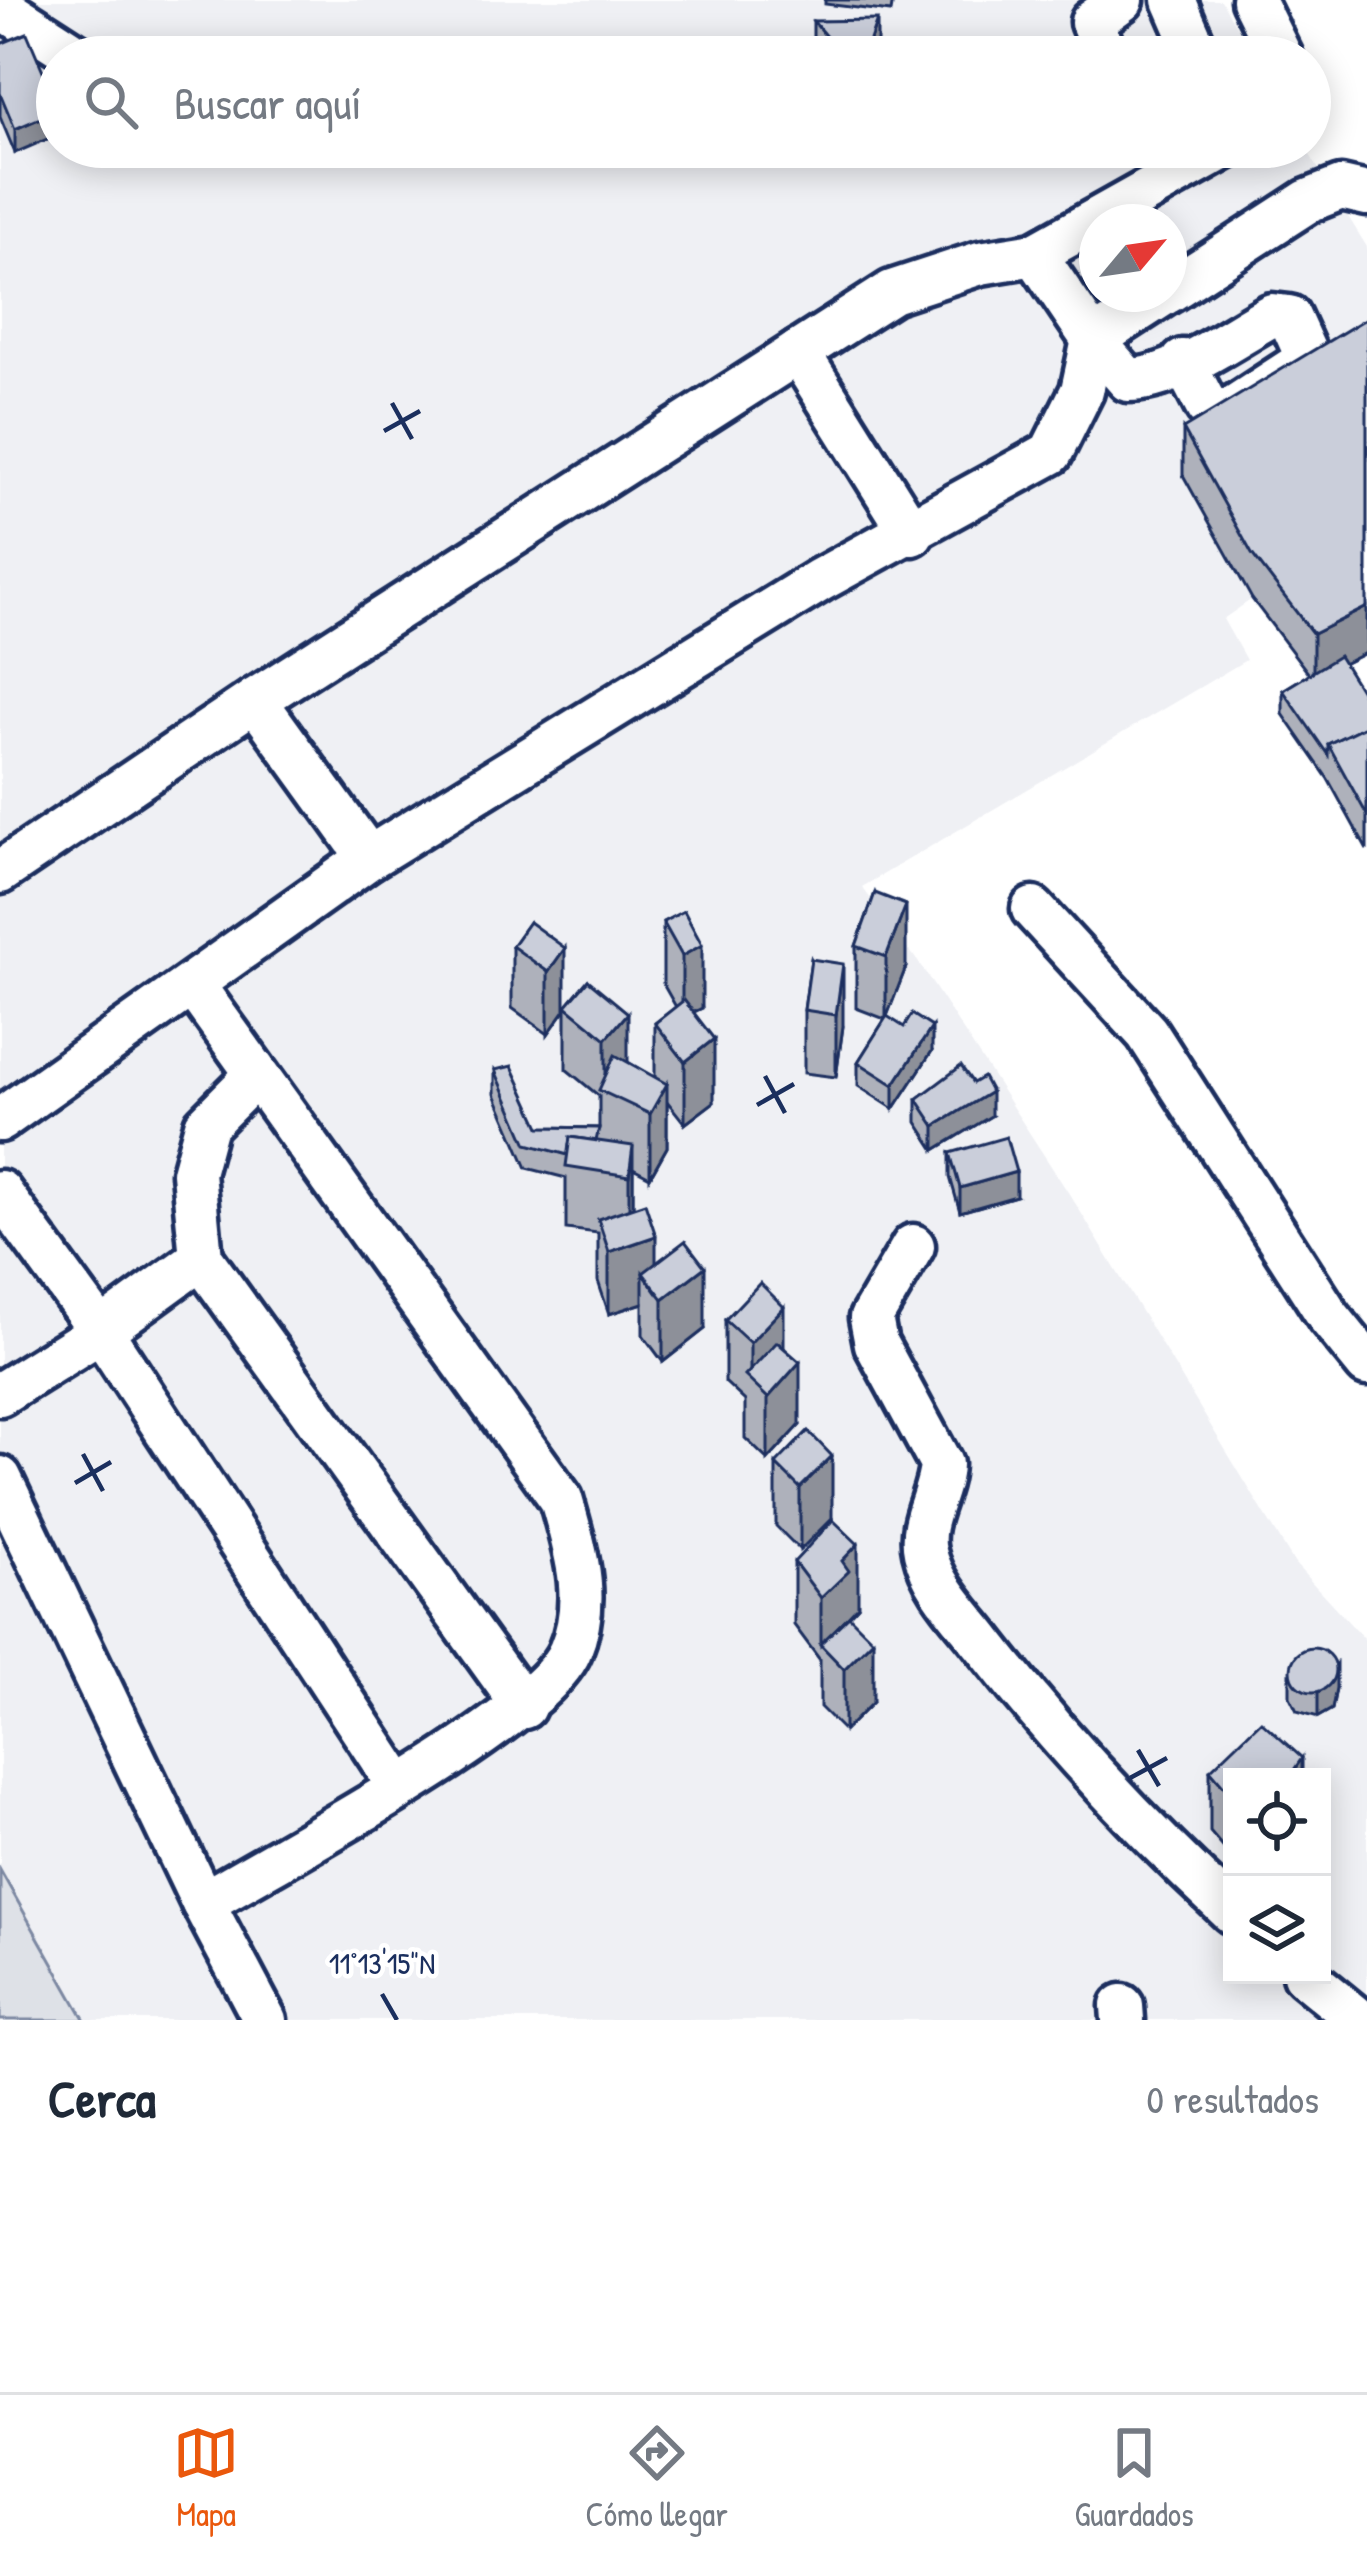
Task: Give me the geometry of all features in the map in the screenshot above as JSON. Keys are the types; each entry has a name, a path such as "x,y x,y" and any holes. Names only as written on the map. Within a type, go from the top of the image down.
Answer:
{"lane":[{"path":"1098,36 1092,22 1122,0"},
{"path":"1174,0 1190,36"},
{"path":"1252,0 1270,36"},
{"path":"0,6 46,36"},
{"path":"0,872 255,700 892,292 980,263 1035,254 1157,168"},
{"path":"1187,279 1308,201 1341,188 1367,194"},
{"path":"1035,254 1093,340 1128,380 1141,380 1183,361"},
{"path":"0,1120 369,858 820,580 912,534 1051,452 1082,391 1093,340 1136,312"},
{"path":"798,352 912,534"},
{"path":"255,700 369,858"},
{"path":"1033,909 1147,1033 1329,1317 1367,1364"},
{"path":"193,985 561,1499 583,1579 570,1652 524,1707 202,1903"},
{"path":"255,1076 206,1125 193,1173 201,1258 524,1707"},
{"path":"0,1192 101,1331 399,1786"},
{"path":"913,1246 871,1318 875,1344 941,1464 925,1535 925,1550 938,1584 1058,1738 1135,1822 1223,1904"},
{"path":"0,1394 101,1331 201,1258"},
{"path":"0,1478 202,1903 265,2020"},
{"path":"1315,1984 1359,2020"}],"shaded area":[{"path":"0,0 1221,0 1242,36 36,36 36,168 1318,168 1367,247 1367,364 1184,475 1252,599 1223,619 1246,660 862,887 919,963 1077,1206 1295,1564 1367,1642 1367,2020 85,2020 0,1870"},
{"path":"0,1870 82,2015 85,2020 0,2020"}],"building":[{"path":"877,20 871,36 826,36 813,21"},
{"path":"27,33 36,54 36,120 15,129 0,93 0,44"},
{"path":"1367,318 1367,607 1313,634 1252,554 1183,429"},
{"path":"1339,656 1367,701 1367,725 1328,744 1328,755 1283,690"},
{"path":"1367,725 1367,815 1328,744"},
{"path":"875,893 906,905 886,957 856,946"},
{"path":"684,911 702,945 682,956 663,922"},
{"path":"529,922 565,948 548,972 512,946"},
{"path":"811,959 843,964 836,1015 804,1010"},
{"path":"588,980 628,1013 606,1039 566,1006"},
{"path":"684,1000 714,1039 685,1062 655,1023"},
{"path":"912,1014 932,1027 894,1085 858,1062 887,1016 904,1027"},
{"path":"615,1055 667,1084 650,1114 599,1090"},
{"path":"512,1066 540,1127 599,1128 596,1141 570,1137 568,1155 527,1144 495,1070"},
{"path":"961,1066 973,1083 983,1077 991,1092 935,1126 917,1099"},
{"path":"570,1137 633,1146 629,1176 566,1166"},
{"path":"1006,1137 1016,1172 960,1188 950,1153"},
{"path":"645,1203 656,1236 609,1252 598,1219"},
{"path":"685,1241 705,1267 663,1299 643,1273"},
{"path":"760,1283 784,1307 750,1343 725,1320"},
{"path":"777,1342 800,1362 768,1398 745,1376"},
{"path":"808,1431 832,1456 800,1488 776,1464"},
{"path":"833,1520 858,1544 842,1561 849,1571 821,1598 794,1562"},
{"path":"849,1616 873,1640 844,1669 820,1644"},
{"path":"1313,1648 1329,1654 1335,1670 1329,1686 1313,1692 1297,1686 1291,1670 1297,1654"},
{"path":"1261,1721 1302,1758 1295,1768 1223,1768 1223,1785 1210,1770"}]}
